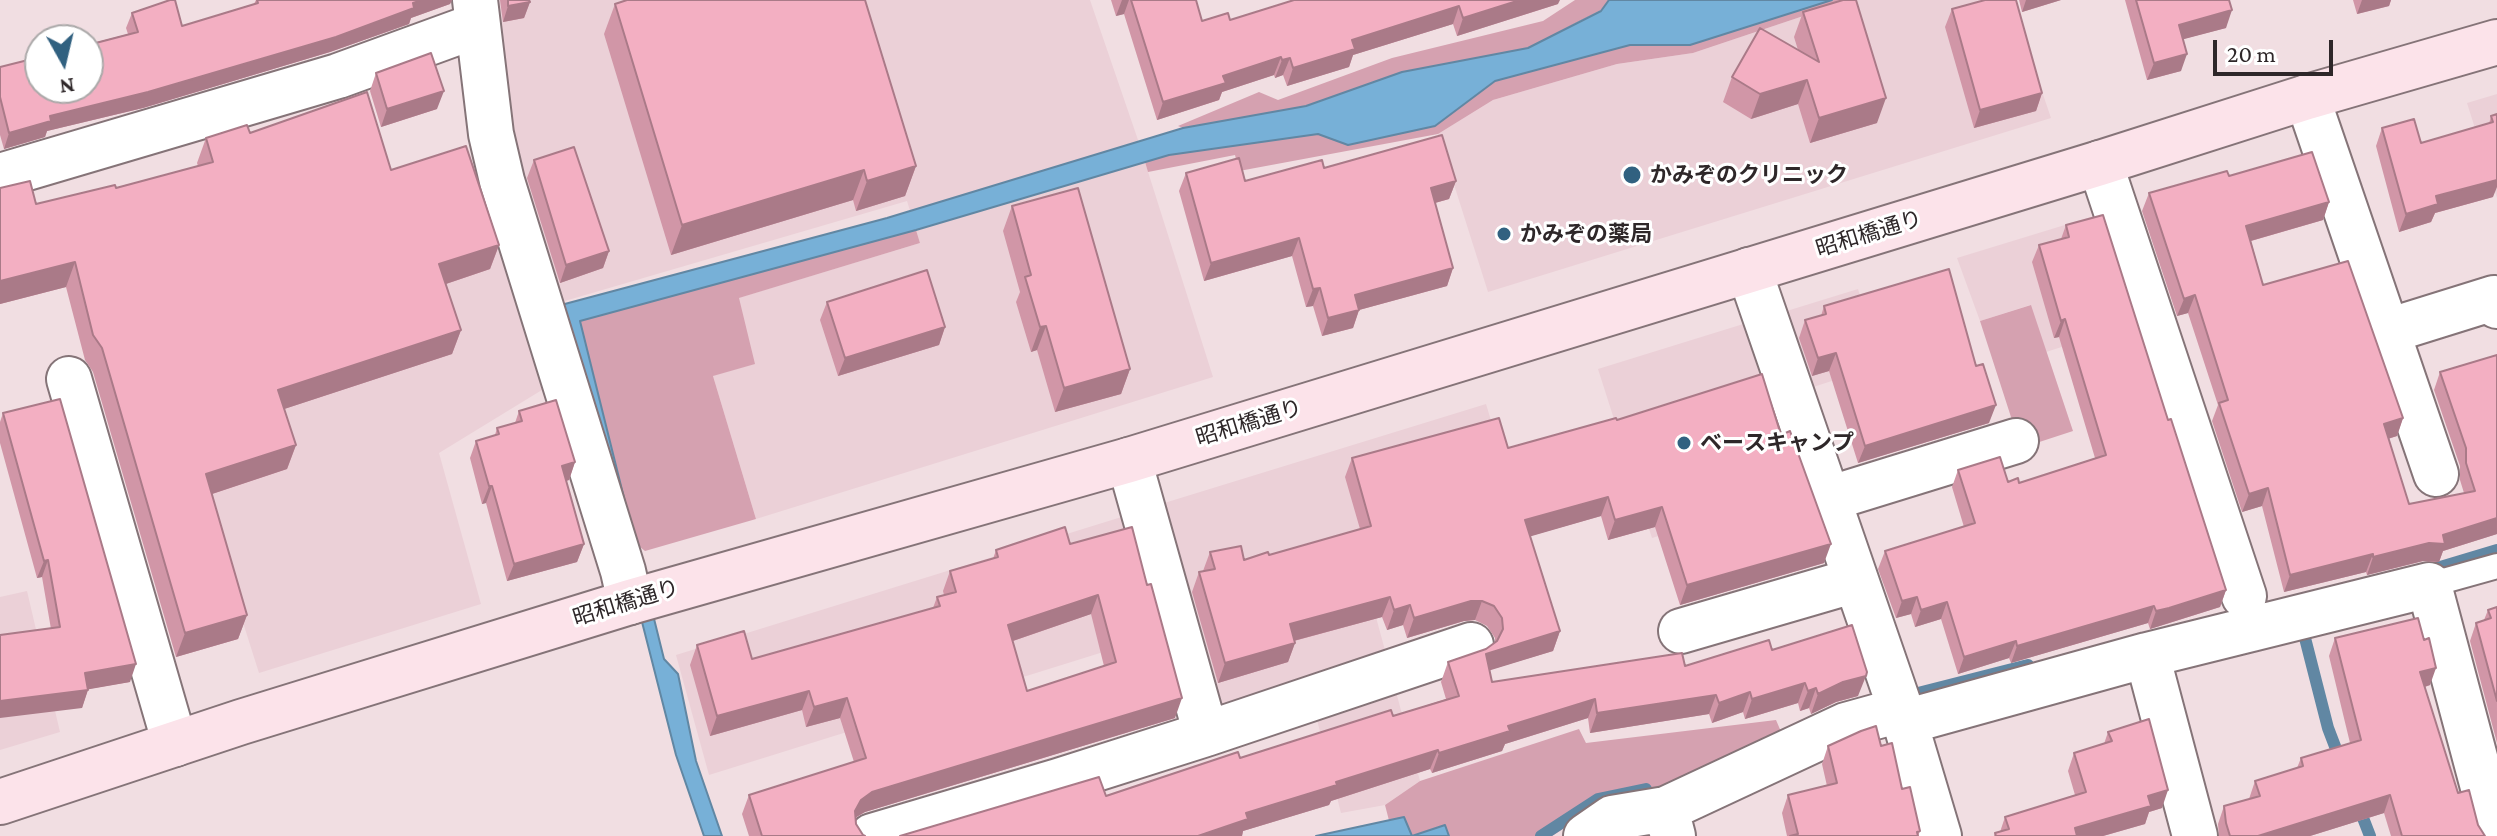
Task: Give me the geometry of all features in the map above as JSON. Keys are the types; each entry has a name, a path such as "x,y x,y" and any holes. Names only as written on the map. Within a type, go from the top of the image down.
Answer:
{"main road":[{"name":"昭和橋通り","path":"0,802 241,722 630,602 1129,460 2307,97 2497,42"}],"street":[{"path":"0,176 338,76 476,13 491,134 502,181 630,602"},
{"path":"2307,97 2436,474"},
{"path":"2100,163 2244,596"},
{"path":"1749,270 1902,716 1939,836"},
{"path":"2388,331 2494,298 2497,306"},
{"path":"69,379 175,744"},
{"path":"1828,499 2016,441"},
{"path":"1129,460 1206,734"},
{"path":"1681,631 1856,580"},
{"path":"1586,836 1612,818 1669,822 1846,725 1902,716 2429,585 2496,836"},
{"path":"872,836 1206,734 1471,645"},
{"path":"2147,655 2195,836"}],"lane":[{"path":"2429,585 2497,566"}],"shaded area":[{"path":"484,0 1090,0 1213,377 756,519 713,376 738,298 920,243 907,201 551,305"},
{"path":"1575,0 1609,0 1601,10 1528,48 1402,72 1306,106 1183,128 1178,126 1259,92 1278,100 1392,58 1543,21"},
{"path":"1832,0 1851,0 1693,53 1617,64 1493,100 1438,134 1239,171 1235,155 1148,172 1145,162 1169,155 1318,134 1348,145 1435,126 1495,81 1630,45 1690,45"},
{"path":"1851,0 2011,0 2051,118 1488,292 1438,134 1493,100 1617,64 1693,53"},
{"path":"2497,94 2497,198 2467,103"},
{"path":"484,161 555,382 439,453 481,604 259,673 132,272"},
{"path":"2104,213 2140,322 2046,352 2030,305 1980,321 1957,258"},
{"path":"916,230 920,243 739,298 755,364 713,376 756,519 645,551 635,543 580,321"},
{"path":"1858,289 1881,365 1804,390 1777,314"},
{"path":"2031,305 2073,431 2021,448 1980,321"},
{"path":"1753,321 1811,488 1652,538 1598,369"},
{"path":"1486,404 1526,536 1367,584 1386,654 1218,705 1161,504"},
{"path":"1128,515 1161,634 709,775 676,655"},
{"path":"27,591 60,732 0,750 0,597"},
{"path":"1395,688 1420,781 1385,805 1341,813 1315,712"},
{"path":"1776,720 1785,741 1676,788 1601,805 1552,836 1393,836 1385,805 1420,781 1579,729 1586,743"}],"water":[{"path":"1609,0 1832,0 1690,45 1630,45 1495,81 1435,126 1348,145 1318,134 1169,155 916,230 580,321 664,659 678,674 696,761 722,836 704,836 676,755 561,305 887,218 1183,128 1306,106 1402,72 1528,48 1601,11"},
{"path":"1404,817 1412,836 1316,836"},
{"path":"1445,825 1449,836 1412,836"}],"building":[{"path":"175,0 182,26 258,3 257,0 422,0 413,3 414,8 336,37 104,103 104,41 138,32 132,13"},
{"path":"508,0 529,0 530,2 508,6"},
{"path":"627,0 865,0 916,166 867,181 864,170 682,225 615,4"},
{"path":"1131,0 1196,0 1202,21 1228,13 1230,20 1294,0 1520,0 1463,18 1459,6 1352,40 1355,49 1293,68 1290,58 1282,60 1281,57 1223,76 1226,83 1163,102"},
{"path":"1843,0 1856,0 1886,98 1819,118 1807,80 1760,94 1732,77 1760,28 1819,62 1803,12"},
{"path":"1985,0 2016,0 2042,93 1980,110 1952,9"},
{"path":"2136,0 2229,0 2232,10 2179,25 2187,54 2154,63"},
{"path":"431,53 444,91 387,109 376,73"},
{"path":"24,61 24,104 99,104 50,116 51,121 9,133 0,97 0,67"},
{"path":"367,92 391,170 466,146 499,245 439,264 461,330 278,390 296,445 206,474 247,615 185,633 102,348 93,335 75,262 0,281 0,188 30,181 36,204 115,185 116,188 213,162 206,138 247,125 250,133"},
{"path":"2497,114 2497,180 2436,196 2438,204 2406,214 2382,128 2414,119 2421,143 2493,122 2491,116"},
{"path":"1442,135 1456,181 1431,188 1453,268 1355,295 1359,310 1328,318 1320,288 1313,289 1299,238 1211,263 1186,173 1239,158 1245,181 1322,160 1324,168"},
{"path":"574,147 609,251 566,265 534,160"},
{"path":"2312,152 2329,202 2246,226 2263,285 2348,261 2403,418 2384,424 2409,504 2475,491 2466,463 2466,448 2440,372 2497,355 2497,518 2443,535 2445,544 2429,543 2373,557 2373,554 2290,575 2268,488 2249,494 2219,403 2228,400 2195,295 2184,299 2149,193 2227,171 2229,176"},
{"path":"1078,188 1130,369 1064,388 1046,326 1040,327 1025,277 1031,275 1012,206"},
{"path":"2103,215 2226,590 2169,608 2156,611 2154,606 2017,646 2016,641 1964,657 1947,602 1921,610 1917,597 1902,601 1885,551 1975,523 1958,470 2000,457 2008,482 2018,478 2019,483 2106,455 2039,245 2069,237 2066,225"},
{"path":"1949,269 1976,366 1983,364 1996,405 1865,446 1836,353 1818,358 1805,320 1826,314 1824,306"},
{"path":"927,270 945,327 845,358 827,302"},
{"path":"1762,374 1781,435 1790,431 1831,544 1687,585 1662,507 1615,520 1608,497 1525,520 1560,631 1486,654 1492,682 1682,653 1685,666 1769,640 1772,650 1852,625 1866,676 1843,682 1818,694 1816,688 1808,691 1805,683 1752,699 1750,692 1719,703 1716,695 1597,713 1595,699 1508,726 1510,731 1439,753 1438,750 1246,813 1248,819 1198,836 900,836 1099,777 1106,796 1238,752 1240,758 1391,710 1393,716 1459,696 1448,662 1486,649 1497,641 1503,629 1502,618 1494,606 1471,601 1414,618 1410,605 1394,610 1390,597 1290,624 1295,643 1225,663 1199,572 1215,569 1210,552 1241,546 1244,560 1371,526 1352,458 1499,418 1508,448 1617,420"},
{"path":"60,399 136,664 85,673 88,690 0,701 0,635 60,627 48,560 44,561 3,413"},
{"path":"556,400 575,462 562,466 584,544 514,564 476,441 499,434 497,428 522,421 519,411"},
{"path":"1065,527 1070,544 1132,527 1182,698 872,792 861,800 855,811 856,824 865,836 762,836 749,795 866,758 847,698 814,707 809,691 717,716 697,645 744,631 752,659 940,606 937,597 956,592 950,571 998,557 996,550","holes":["1098,595 1116,662 1027,691 1008,625"]},
{"path":"2497,607 2497,701 2476,623 2491,618 2488,610"},
{"path":"2418,618 2424,640 2429,638 2436,668 2420,672 2458,793 2469,790 2478,825 2485,836 2402,836 2390,795 2258,836 2230,836 2224,806 2260,796 2255,781 2303,766 2301,758 2361,740 2335,638"},
{"path":"2149,719 2168,790 2148,796 2151,806 2075,828 2077,836 1996,836 1995,833 2009,829 2005,817 2086,792 2074,753 2112,741 2108,732"},
{"path":"1876,726 1881,746 1892,743 1902,789 1910,787 1920,831 1917,832 1918,836 1790,836 1798,834 1788,795 1837,783 1828,746"}],"waterway":[{"path":"2427,571 2497,550"},
{"path":"2305,638 2328,728 2341,762"},
{"path":"1918,693 2028,665"},
{"path":"1541,836 1598,799 1646,789"},
{"path":"2358,805 2370,836"}],"place":[{"name":"かみぞのクリニック","path":"1632,175"},
{"name":"かみぞの薬局","path":"1504,234"},
{"name":"ベースキャンプ","path":"1684,443"}]}
